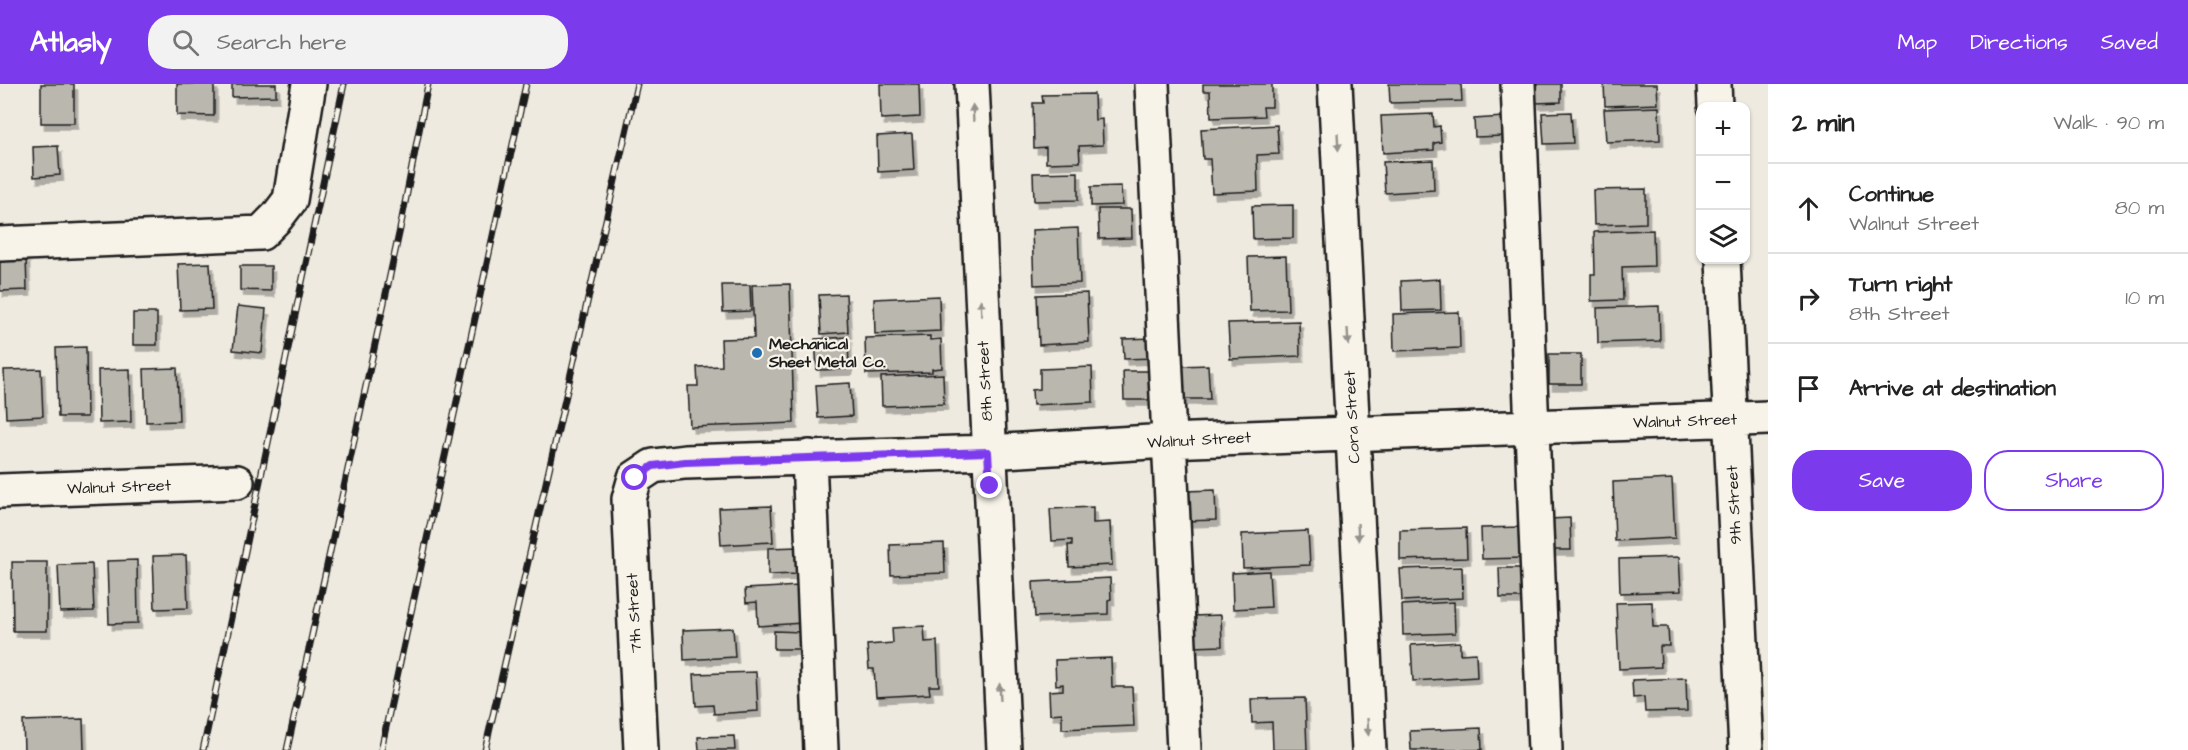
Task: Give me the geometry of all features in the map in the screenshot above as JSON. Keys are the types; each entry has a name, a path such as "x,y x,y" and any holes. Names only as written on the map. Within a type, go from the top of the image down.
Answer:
{"street":[{"path":"0,244 261,233 290,200 309,84"},
{"name":"8th Street","path":"972,84 1004,750"},
{"path":"1152,84 1167,441 1184,750"},
{"name":"Cora Street","path":"1335,84 1369,750"},
{"path":"1518,84 1545,750"},
{"path":"1714,84 1715,102"},
{"name":"9th Street","path":"1723,264 1746,750"},
{"name":"Walnut Street","path":"635,478 653,466 685,462 988,452 1167,441 1768,418"},
{"path":"809,457 821,750"},
{"name":"7th Street","path":"635,478 629,499 641,750"},
{"name":"Walnut Street","path":"0,491 237,482"}],"building":[{"path":"41,84 74,84 74,123 41,123"},
{"path":"177,84 214,84 214,116 177,115"},
{"path":"232,84 276,84 276,96 232,97"},
{"path":"880,84 919,84 920,117 881,119"},
{"path":"1203,84 1272,84 1272,107 1263,107 1264,116 1211,118 1210,91 1203,91"},
{"path":"1389,84 1461,84 1462,101 1390,103"},
{"path":"1535,84 1561,84 1561,102 1536,103"},
{"path":"1604,84 1657,84 1658,104 1605,106"},
{"path":"1094,94 1095,120 1102,119 1103,145 1079,146 1080,162 1046,163 1046,147 1034,148 1033,103 1043,103 1042,95"},
{"path":"1659,107 1660,140 1606,142 1604,109"},
{"path":"1571,112 1573,143 1544,144 1542,113"},
{"path":"1433,114 1434,127 1440,126 1441,142 1434,143 1434,150 1383,153 1381,116"},
{"path":"1503,117 1504,136 1475,137 1474,119"},
{"path":"1277,125 1279,154 1257,155 1258,191 1212,193 1210,159 1203,159 1201,129"},
{"path":"912,134 914,170 878,172 877,136"},
{"path":"58,146 60,175 34,177 33,147"},
{"path":"1433,160 1434,190 1385,193 1383,162"},
{"path":"1078,172 1078,200 1034,201 1033,173"},
{"path":"1121,186 1122,205 1091,206 1091,187"},
{"path":"1646,189 1646,223 1594,225 1593,190"},
{"path":"1293,205 1293,238 1253,239 1252,206"},
{"path":"1098,209 1131,209 1132,238 1099,239"},
{"path":"1078,228 1080,283 1034,285 1032,230"},
{"path":"1653,230 1654,266 1622,267 1623,300 1591,301 1591,274 1595,274 1594,232"},
{"path":"1286,256 1288,310 1250,311 1248,257"},
{"path":"26,257 27,290 0,291 0,259"},
{"path":"210,263 212,309 180,310 178,264"},
{"path":"240,266 271,266 271,291 240,290"},
{"path":"1440,279 1441,310 1402,311 1401,281"},
{"name":"Mechanical Sheet Metal Co.","path":"790,284 794,423 690,427 688,386 698,386 697,367 722,366 721,339 754,338 752,285"},
{"path":"722,285 750,285 751,311 723,312"},
{"path":"1087,293 1089,342 1039,345 1037,295"},
{"path":"846,294 848,332 821,334 819,295"},
{"path":"939,296 940,331 875,334 874,299"},
{"path":"238,306 266,309 262,353 233,350"},
{"path":"1659,306 1660,341 1598,343 1597,308"},
{"path":"1459,312 1460,348 1394,351 1393,314"},
{"path":"133,313 157,313 157,345 133,345"},
{"path":"1299,321 1300,356 1230,359 1228,323"},
{"path":"930,336 930,340 941,339 942,368 932,369 932,372 866,374 865,338"},
{"path":"848,337 849,369 817,370 815,339"},
{"path":"1155,338 1155,358 1124,359 1123,339"},
{"path":"86,347 87,417 58,417 56,348"},
{"path":"1549,354 1581,354 1581,384 1549,384"},
{"path":"1208,365 1210,399 1182,399 1180,366"},
{"path":"1092,367 1093,402 1033,405 1032,390 1040,389 1040,369"},
{"path":"177,368 179,421 146,422 144,369"},
{"path":"41,369 43,416 6,418 4,370"},
{"path":"130,369 131,422 99,423 98,370"},
{"path":"1123,371 1152,371 1153,400 1124,400"},
{"path":"943,374 944,404 882,406 881,377"},
{"path":"850,383 852,416 818,418 816,385"},
{"path":"1672,479 1675,538 1615,541 1613,482"},
{"path":"1215,490 1216,520 1186,521 1185,491"},
{"path":"771,506 773,542 721,545 719,508"},
{"path":"1093,507 1093,523 1110,522 1112,565 1069,567 1068,545 1072,545 1072,540 1052,541 1050,509"},
{"path":"1570,518 1571,550 1550,550 1549,519"},
{"path":"1522,527 1523,558 1482,559 1481,528"},
{"path":"1466,528 1467,558 1400,560 1400,530"},
{"path":"1308,531 1310,565 1243,568 1242,534"},
{"path":"944,543 945,573 891,575 890,545"},
{"path":"798,547 799,574 768,575 768,548"},
{"path":"186,555 188,608 155,609 153,556"},
{"path":"1679,557 1681,591 1620,593 1619,559"},
{"path":"137,560 138,623 109,624 107,561"},
{"path":"12,562 47,562 47,631 13,631"},
{"path":"92,564 94,611 60,612 58,565"},
{"path":"1462,567 1463,598 1402,601 1400,569"},
{"path":"1499,568 1528,568 1528,598 1500,598"},
{"path":"1269,571 1271,607 1233,609 1232,573"},
{"path":"1110,578 1111,599 1108,600 1108,614 1035,617 1033,582"},
{"path":"799,586 802,623 758,626 757,602 746,603 745,589"},
{"path":"1454,602 1455,633 1403,635 1402,605"},
{"path":"1652,602 1653,627 1668,627 1669,646 1660,646 1661,667 1619,669 1616,603"},
{"path":"1221,615 1222,646 1193,647 1192,616"},
{"path":"924,626 925,642 937,641 939,686 929,686 930,694 876,697 874,669 869,669 867,645 893,643 892,628"},
{"path":"733,628 735,657 684,660 683,630"},
{"path":"774,631 803,632 803,649 774,649"},
{"path":"1460,642 1460,654 1476,653 1477,677 1413,681 1411,645"},
{"path":"1111,658 1112,687 1132,687 1134,726 1062,729 1062,713 1050,714 1049,691 1063,690 1063,684 1056,685 1055,660"},
{"path":"756,672 758,711 714,714 713,705 696,706 694,674"},
{"path":"1686,678 1687,711 1645,712 1644,697 1633,698 1632,680"},
{"path":"1305,698 1307,750 1273,750 1272,722 1252,723 1251,699"},
{"path":"83,719 84,750 24,750 23,721"},
{"path":"1481,728 1482,750 1411,750 1410,731"},
{"path":"734,736 735,750 699,750 698,737"}],"railway":[{"path":"203,750 344,84"},
{"path":"287,750 400,229 428,84"},
{"path":"381,750 526,84"},
{"path":"485,750 637,84"}],"place":[{"name":"Mechanical Sheet Metal Co.","path":"757,353"}],"route":[{"path":"635,478 653,466 685,462 988,452 990,486"}]}
